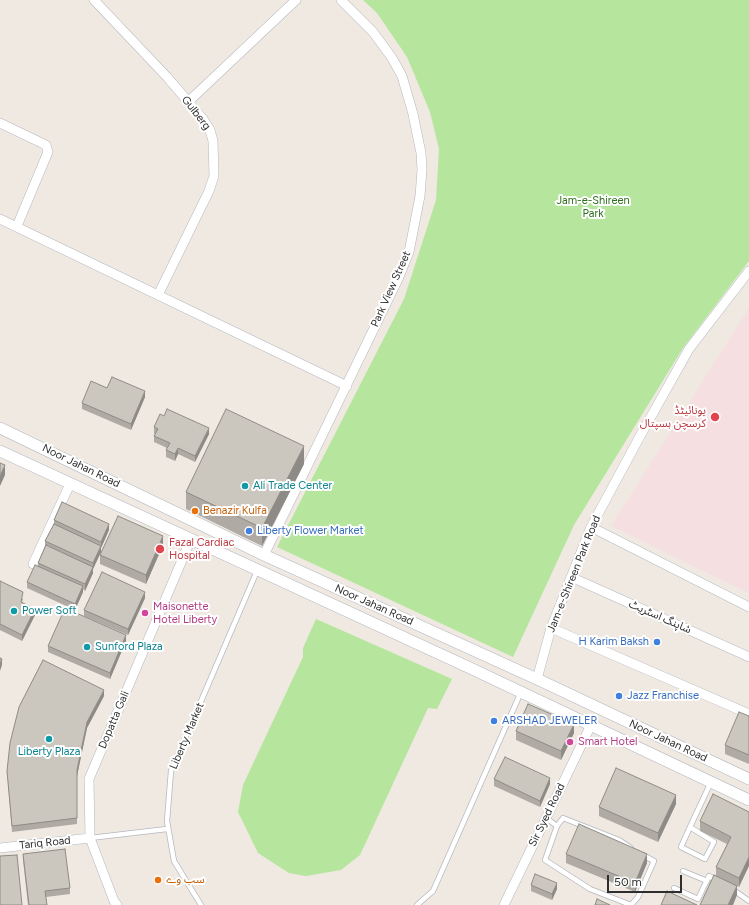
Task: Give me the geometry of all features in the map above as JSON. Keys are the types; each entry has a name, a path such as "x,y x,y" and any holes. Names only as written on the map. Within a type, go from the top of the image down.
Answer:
{"street":[{"name":"Gulberg","path":"94,0 167,77 210,130 213,141 214,176 209,191 158,294"},
{"path":"188,102 296,0"},
{"name":"Park View Street","path":"264,555 398,279 409,252 415,227 422,170 421,153 413,114 402,76 392,58 373,32 341,0"},
{"path":"0,122 46,145 48,152 17,226"},
{"path":"0,219 347,386"},
{"name":"Jam-e-Shireen Park Road","path":"537,679 551,628 591,527 689,349 749,271"},
{"name":"Noor Jahan Road","path":"0,428 264,555 537,679 749,779"},
{"name":"Noor Jahan Road","path":"0,451 521,692 749,800"},
{"path":"33,564 70,484"},
{"path":"591,527 748,607"},
{"name":"Dopatta Gali","path":"117,905 114,901 90,838 89,779 191,539"},
{"name":"شاپنگ اسٹریٹ","path":"571,577 749,657"},
{"path":"551,628 749,714"},
{"name":"Sir Syed Road","path":"504,905 591,725"},
{"name":"Tariq Road","path":"0,848 90,838"}],"lane":[{"name":"Liberty Market","path":"201,905 174,861 167,829 171,771 258,570"},
{"path":"417,905 433,891 521,692"},
{"path":"690,827 714,842 705,859 681,847 690,827 711,782"},
{"path":"545,818 557,826"},
{"path":"563,818 619,840 654,861 638,897 631,905 590,889 545,860 557,826 563,818"},
{"path":"90,838 167,829"},
{"path":"683,871 707,881"},
{"path":"674,888 698,899 710,876 722,884"},
{"path":"728,887 749,901"}],"shaded area":[{"name":"یونائیٹڈ کرسچن ہسپتال","path":"749,308 749,593 611,526"}],"green space":[{"name":"Jam-e-Shireen Park","path":"363,0 749,0 749,261 683,348 574,525 513,657 277,547 404,299 436,200 439,149 430,112 407,57 377,13"},
{"path":"316,619 452,679 437,709 428,708 360,855 341,870 306,876 289,873 258,853 238,812 243,785 303,657 303,648"}],"building":[{"path":"112,377 145,391 131,424 82,403 91,381 107,388"},
{"path":"167,409 209,428 195,456 178,448 175,454 166,450 170,443 154,436 158,429 154,427 160,414 164,416"},
{"name":"Ali Trade Center","path":"226,409 304,446 262,528 186,492"},
{"path":"0,463 5,465 0,476"},
{"path":"62,502 109,524 101,542 54,520"},
{"path":"118,516 163,536 146,575 100,555"},
{"path":"54,524 101,546 93,563 45,541"},
{"path":"46,545 93,567 85,584 38,563"},
{"path":"35,565 83,586 75,604 27,582"},
{"path":"102,572 145,592 128,629 84,610"},
{"name":"Power Soft","path":"0,581 23,592 21,602 35,609 22,635 0,624"},
{"name":"Sunford Plaza","path":"65,608 126,635 110,673 48,646"},
{"name":"Liberty Plaza","path":"43,660 104,690 87,722 77,770 77,818 12,826 7,771 10,743 19,707"},
{"name":"Smart Hotel","path":"528,704 574,724 561,751 516,731"},
{"path":"739,712 749,716 749,755 725,745"},
{"path":"505,757 550,778 540,801 494,779"},
{"path":"616,768 676,795 658,833 599,807"},
{"path":"713,794 749,812 749,857 739,878 716,867 731,837 700,821"},
{"path":"579,824 647,854 635,883 566,854"},
{"path":"65,849 70,888 45,891 47,905 29,905 23,854"},
{"path":"17,855 22,905 0,905 0,856"},
{"path":"535,874 557,883 552,894 531,885"},
{"path":"714,875 737,886 728,905 700,905"},
{"path":"667,891 697,905 661,905"},
{"path":"597,899 610,905 595,905"}],"place":[{"name":"یونائیٹڈ کرسچن ہسپتال","path":"715,417"},
{"name":"Ali Trade Center","path":"245,486"},
{"name":"Benazir Kulfa","path":"195,511"},
{"name":"Liberty Flower Market","path":"249,531"},
{"name":"Fazal Cardiac Hospital","path":"160,549"},
{"name":"Power Soft","path":"14,611"},
{"name":"Maisonette Hotel Liberty","path":"145,613"},
{"name":"H Karim Baksh","path":"657,642"},
{"name":"Sunford Plaza","path":"87,647"},
{"name":"Jazz Franchise","path":"619,696"},
{"name":"ARSHAD JEWELER","path":"494,721"},
{"name":"Liberty Plaza","path":"49,739"},
{"name":"Smart Hotel","path":"570,742"},
{"name":"سب وے","path":"158,880"}]}
